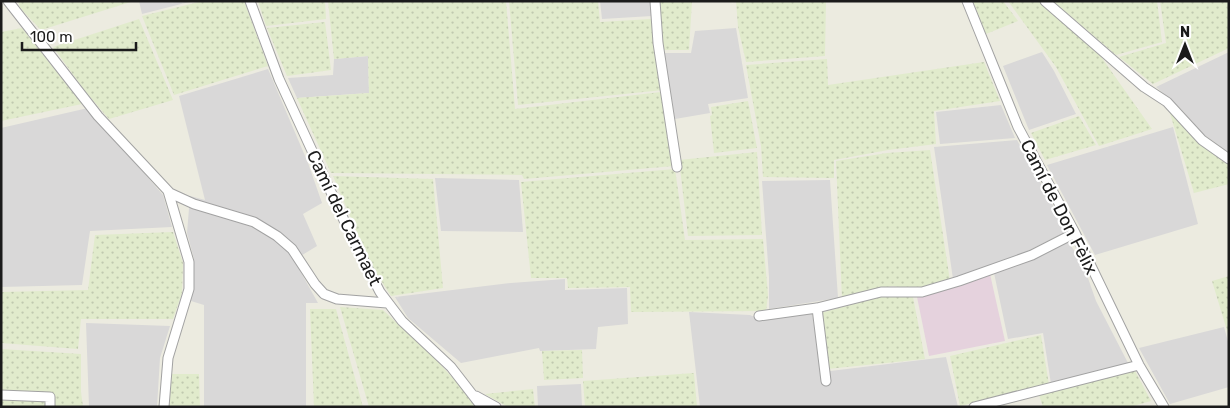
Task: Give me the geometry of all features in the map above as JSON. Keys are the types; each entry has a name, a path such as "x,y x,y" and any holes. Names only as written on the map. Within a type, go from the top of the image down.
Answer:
{"street":[{"path":"8,1 98,116 168,191 194,204 254,222 277,236 292,248 315,284 324,294 337,299 387,303"},
{"name":"Camí del Carmaet","path":"250,1 279,80 354,242 387,303 402,322 451,367 482,407"},
{"path":"655,1 658,43 677,167"},
{"name":"Camí de Don Fèlix","path":"967,1 1018,127 1075,233 1139,365 1164,407"},
{"path":"1045,1 1144,87 1167,102 1202,140 1229,159"},
{"path":"164,407 168,358 188,289 189,262 168,191"},
{"path":"759,316 817,308 881,292 922,292 1032,255 1075,233"},
{"path":"817,308 826,382"},
{"path":"974,407 1139,365"},
{"path":"473,394 496,407"},
{"path":"1,395 50,397 50,407"}],"shaded area":[{"path":"139,1 189,1 189,2 142,14"},
{"path":"600,1 652,1 652,16 602,19"},
{"path":"736,28 748,98 708,104 710,113 675,119 664,53 691,53 695,31"},
{"path":"1042,52 1076,114 1029,130 1003,66"},
{"path":"1229,52 1229,150 1227,151 1203,134 1180,108 1156,87"},
{"path":"368,56 369,93 297,98 288,78 333,75 334,59"},
{"path":"268,69 308,163 322,203 303,214 317,246 294,260 318,303 306,303 306,407 204,407 204,305 191,301 194,259 187,233 190,196 205,200 179,96"},
{"path":"1001,105 1015,138 940,144 936,112"},
{"path":"88,108 163,195 172,227 90,231 82,285 1,287 1,128"},
{"path":"1173,127 1198,224 1095,255 1047,165"},
{"path":"1017,140 1067,231 1024,253 953,279 934,147"},
{"path":"435,178 519,180 523,232 441,231"},
{"path":"830,180 838,298 769,309 769,277 762,181"},
{"path":"1068,242 1082,261 1096,301 1128,363 1051,384 1043,333 1008,339 994,273 1038,257"},
{"path":"990,274 1005,341 929,356 917,297 952,288"},
{"path":"565,279 565,290 627,288 628,324 598,327 596,349 540,351 539,348 461,363 408,318 395,297 511,283"},
{"path":"689,312 750,315 761,320 812,313 822,372 946,357 958,407 700,407"},
{"path":"86,323 170,326 160,358 157,407 89,407"},
{"path":"1224,327 1229,345 1229,387 1170,404 1139,348"},
{"path":"581,384 582,407 538,407 537,386"}],"green space":[{"path":"18,1 134,1 41,30 20,8"},
{"path":"203,1 244,1 268,66 174,95 142,16"},
{"path":"258,1 325,1 326,19 266,26"},
{"path":"328,1 506,1 515,109 661,92 674,166 524,179 522,175 331,173 297,98 369,93 368,56 334,59"},
{"path":"509,1 598,1 600,22 651,19 663,90 518,105"},
{"path":"658,1 692,1 689,50 661,50"},
{"path":"736,1 826,1 825,56 746,62 738,27"},
{"path":"973,1 1003,1 1018,21 986,34"},
{"path":"1008,1 1040,1 1097,51 1152,129 1099,146 1056,67"},
{"path":"1053,1 1157,1 1162,42 1116,55"},
{"path":"1160,1 1229,1 1229,48 1153,84 1119,57 1166,43"},
{"path":"139,19 173,100 109,119 85,91 53,47"},
{"path":"325,22 331,70 287,76 267,28"},
{"path":"22,28 82,104 1,121 1,32"},
{"path":"827,59 828,85 984,62 1000,101 934,111 936,144 888,150 834,160 834,178 763,177 761,146 746,65"},
{"path":"748,101 757,148 714,153 710,116 712,115 711,107"},
{"path":"1169,110 1196,141 1229,163 1229,184 1194,193"},
{"path":"1079,116 1096,145 1045,160 1031,133"},
{"path":"930,150 950,281 915,289 892,286 842,299 836,161 887,153"},
{"path":"757,152 762,235 688,236 679,160"},
{"path":"675,169 685,240 763,239 768,295 766,311 631,312 630,287 568,288 567,278 531,278 521,182"},
{"path":"333,176 433,179 443,288 391,296 371,265"},
{"path":"173,232 183,263 182,293 173,319 81,319 78,349 1,343 1,292 88,290 95,235"},
{"path":"1229,276 1229,337 1212,281"},
{"path":"883,296 913,297 925,359 827,369 821,313"},
{"path":"340,307 383,310 436,360 464,390 475,407 369,407"},
{"path":"310,309 336,309 363,407 314,407"},
{"path":"1041,335 1049,385 960,406 950,356"},
{"path":"1,349 81,354 83,407 1,407"},
{"path":"582,350 583,378 544,380 542,351"},
{"path":"1134,369 1151,401 1130,407 1043,407 1039,395"},
{"path":"694,373 697,407 585,407 583,381"},
{"path":"172,374 199,374 200,407 169,407"},
{"path":"533,389 535,407 508,407 485,394"}]}
